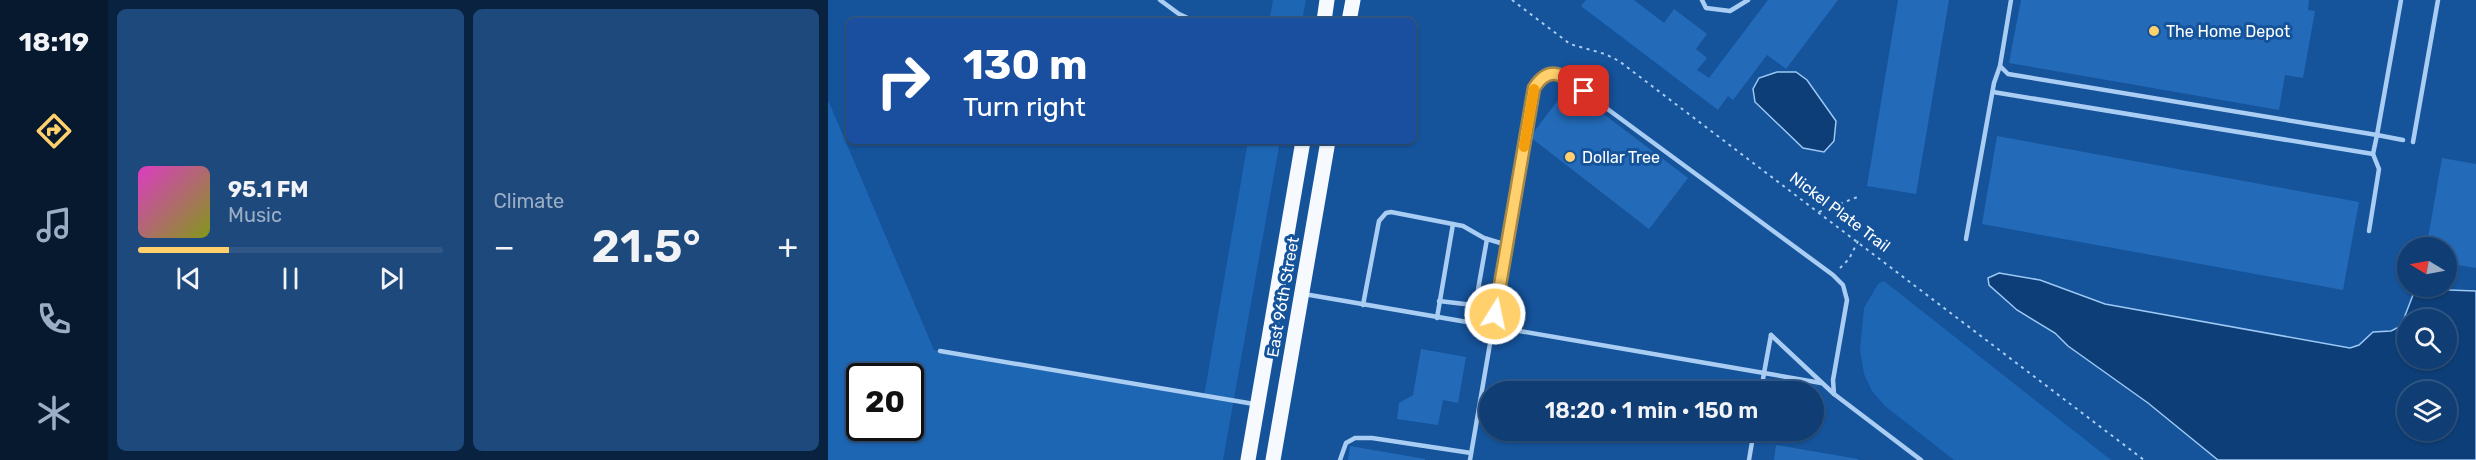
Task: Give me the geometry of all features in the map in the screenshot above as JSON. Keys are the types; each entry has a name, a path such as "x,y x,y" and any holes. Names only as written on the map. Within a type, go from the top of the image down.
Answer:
{"main road":[{"path":"1324,18 1327,0"},
{"path":"1350,18 1353,0"},
{"name":"East 96th Street","path":"1248,460 1302,144"},
{"path":"1319,144 1319,193"},
{"name":"East 96th Street","path":"1273,460 1327,144"}],"lane":[{"path":"1160,0 1188,18"},
{"path":"1702,0 1706,8 1730,11 1748,0"},
{"path":"1966,239 2011,0"},
{"path":"2369,231 2379,169 2373,154 2401,0"},
{"path":"2413,142 2438,0"},
{"path":"2000,66 2007,74 2403,140"},
{"path":"1470,460 1534,88 1542,77 1552,73 1564,77 1833,275 1843,285 1847,300 1833,380 1834,393"},
{"path":"1994,83 2007,74"},
{"path":"1993,92 2373,154"},
{"path":"1363,305 1382,216 1391,212 1463,226 1488,239 1507,245"},
{"path":"1437,318 1453,224"},
{"path":"1440,301 1473,305 1476,301 1488,239"},
{"path":"1302,294 1810,381"},
{"path":"1763,381 1771,335 1819,381"},
{"path":"940,351 1258,405"},
{"path":"1824,385 1921,460"},
{"path":"1341,460 1346,443 1355,438 1372,438 1471,453"},
{"path":"1749,460 1752,441"}],"path":[{"name":"Nickel Plate Trail","path":"1512,0 1570,44 1605,54 1619,61 2144,460"},
{"path":"1819,212 1860,196"},
{"path":"1833,275 1849,259 1858,241"}],"shaded area":[{"path":"1273,0 1306,0 1303,18 1270,18"},
{"path":"1777,72 1796,72 1807,80 1836,121 1834,141 1824,152 1803,148 1755,102 1753,89 1759,78"},
{"path":"828,100 934,350 1204,396 1247,144 1279,144 1223,460 828,460"},
{"path":"1999,273 2040,280 2105,304 2350,348 2359,345 2373,332 2391,331 2397,328 2397,369 2457,369 2457,309 2408,309 2412,297 2457,297 2457,290 2476,291 2476,460 2218,460 2148,403 2068,346 2055,333 2017,310 1989,285 1988,278"},
{"path":"1884,281 2111,460 1954,460 1885,406 1872,391 1864,374 1860,350 1864,308 1878,284"}],"building":[{"path":"1586,0 1634,0 1664,23 1674,9 1707,34 1696,49 1707,58 1697,70 1709,78 1768,0 1838,0 1786,69 1767,55 1733,100 1728,96 1718,110 1581,6"},
{"path":"1898,0 1949,0 1916,194 1867,186"},
{"name":"The Home Depot","path":"2021,0 2309,0 2308,10 2315,11 2303,78 2285,75 2279,110 2009,63"},
{"path":"1568,87 1688,178 1649,229 1530,137"},
{"path":"1997,136 2359,202 2343,290 1982,224"},
{"path":"2442,158 2476,164 2476,268 2457,265 2457,237 2428,237"},
{"path":"1421,349 1466,357 1458,403 1443,400 1438,425 1397,419 1399,403 1413,395"},
{"path":"1776,445 1858,459 1858,460 1774,460"},
{"path":"1350,446 1425,459 1425,460 1348,460"}],"slow traffic":[{"path":"1524,147 1534,89"}],"place":[{"name":"The Home Depot","path":"2154,31"},
{"name":"Dollar Tree","path":"1570,157"}],"route":[{"path":"1495,314 1534,88 1542,77 1552,73 1564,77 1584,91"}]}
